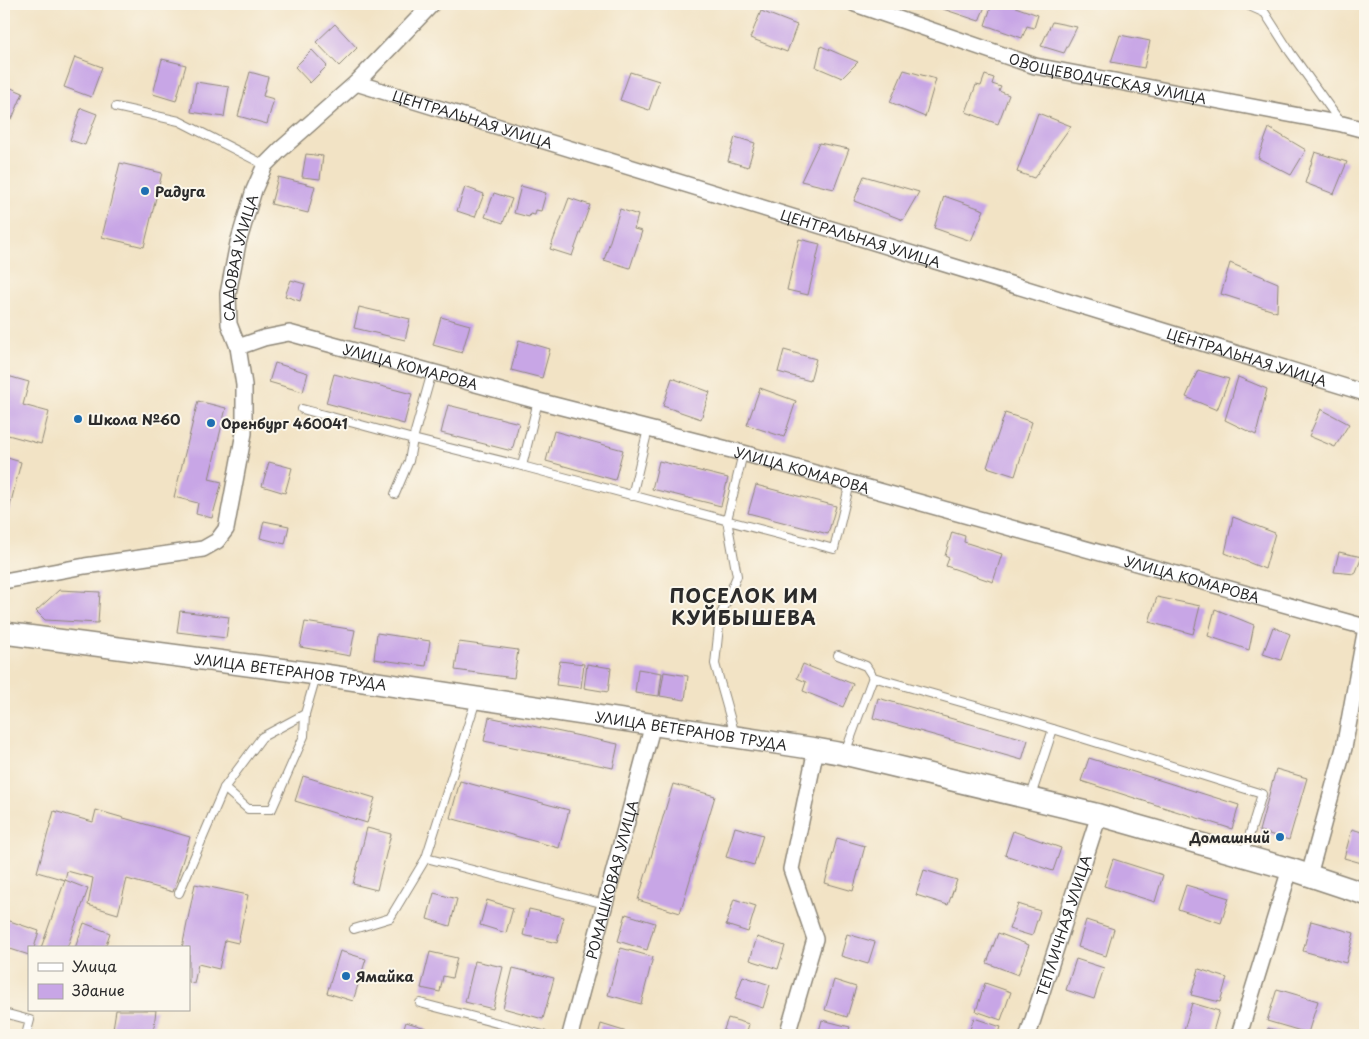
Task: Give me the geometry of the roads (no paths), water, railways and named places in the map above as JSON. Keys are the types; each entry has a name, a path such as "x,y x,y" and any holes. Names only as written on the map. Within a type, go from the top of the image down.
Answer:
{"street":[{"name":"САДОВАЯ УЛИЦА","path":"4,581 84,566 203,549 217,541 226,529 244,433 244,385 238,347 229,324 228,294 238,243 254,190 265,165 356,83 432,4"},
{"name":"ОВОЩЕВОДЧЕСКАЯ УЛИЦА","path":"855,4 1035,66 1342,124 1365,130"},
{"name":"ЦЕНТРАЛЬНАЯ УЛИЦА","path":"356,83 1365,393"},
{"name":"УЛИЦА КОМАРОВА","path":"238,347 264,338 289,333 538,401 850,482 1365,627"},
{"name":"УЛИЦА ВЕТЕРАНОВ ТРУДА","path":"4,633 317,674 844,754 1099,815 1243,855 1365,894"},
{"path":"1239,1035 1344,748 1365,633"},
{"name":"РОМАШКОВАЯ УЛИЦА","path":"570,1035 653,724"},
{"path":"787,1035 815,940 791,869 816,749"},
{"name":"ТЕПЛИЧНАЯ УЛИЦА","path":"1028,1035 1099,815"}],"lane":[{"path":"1245,4 1265,13 1290,52 1342,124"},
{"path":"116,107 179,121 265,165"},
{"path":"395,494 409,461 413,439 432,372"},
{"path":"522,466 538,401"},
{"path":"302,409 834,549 850,482"},
{"path":"632,496 648,429"},
{"path":"735,737 715,664 720,617 737,576 727,520 743,453"},
{"path":"838,655 866,666 873,677 1262,794 1243,855"},
{"path":"224,788 248,809 272,808 304,736 305,714 317,674"},
{"path":"844,754 873,677"},
{"path":"354,929 390,918 426,858 477,698"},
{"path":"178,893 224,788 262,736 305,714"},
{"path":"1030,798 1053,730"},
{"path":"426,858 605,904"},
{"path":"420,1003 543,1035"},
{"path":"4,1013 30,1020 26,1035"}],"place":[{"name":"Радуга","path":"145,191"},
{"name":"Школа №60","path":"78,419"},
{"name":"Оренбург 460041","path":"211,423"},
{"name":"Домашний","path":"1280,837"},
{"name":"Ямайка","path":"346,976"}],"district":[{"name":"ПОСЕЛОК ИМ КУЙБЫШЕВА","path":"744,606"}]}
